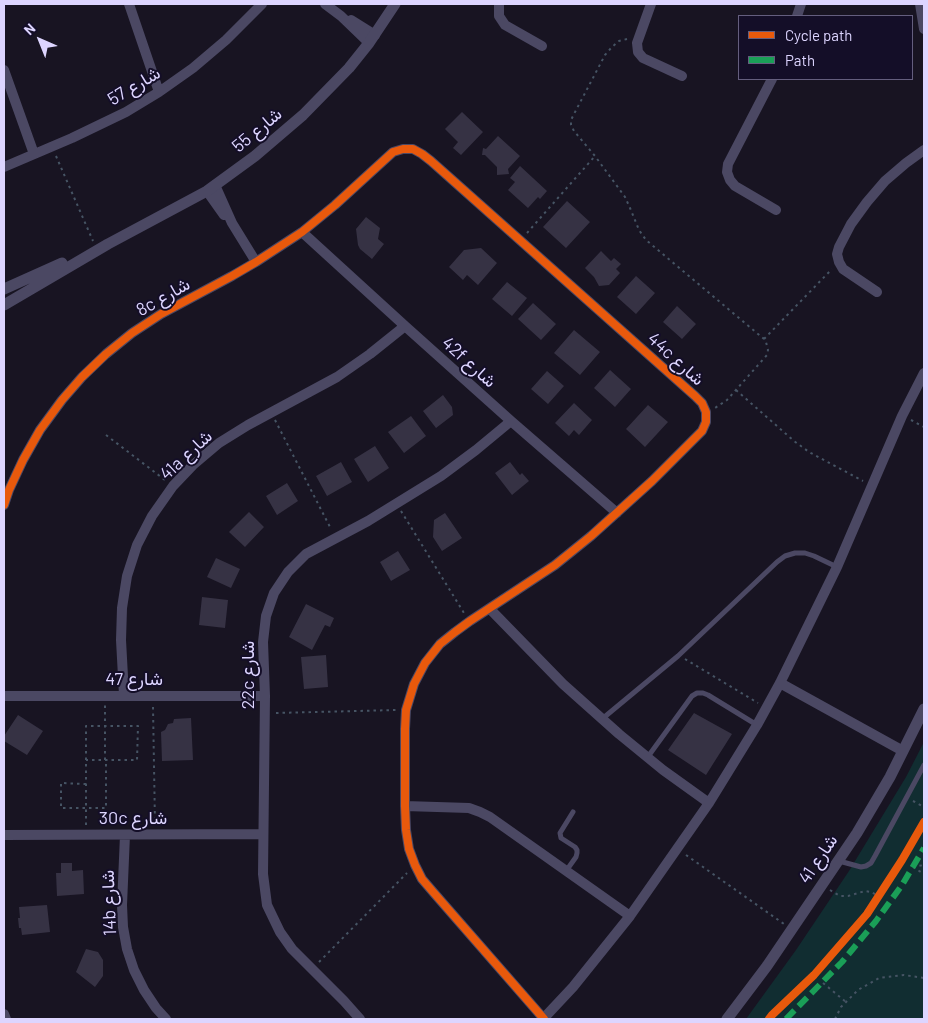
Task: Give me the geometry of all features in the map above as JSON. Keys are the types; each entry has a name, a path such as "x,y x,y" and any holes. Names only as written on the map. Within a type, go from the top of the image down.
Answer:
{"street":[{"path":"128,4 159,92"},
{"name":"شارع 57","path":"4,166 72,138 126,112 159,92 193,68 226,40 262,4"},
{"path":"325,4 372,39"},
{"name":"شارع 55","path":"4,305 102,246 211,188 255,156 303,115 349,68 372,39 395,4"},
{"path":"499,4 499,16 505,24 542,46"},
{"path":"651,4 636,44 638,52 643,58 682,76"},
{"path":"920,4 924,29"},
{"path":"4,70 34,154"},
{"path":"771,80 728,164 728,172 730,180 735,186 776,210"},
{"name":"44c شارع","path":"384,160 392,152 403,149 413,149 422,154 685,386 702,403 706,412 706,422 702,431 618,513 555,565 470,621 440,644 425,663 414,684 406,710 406,830 409,849 415,865 422,878 434,893 544,1019"},
{"path":"877,292 844,269 839,262 838,246 851,224 885,181 924,150"},
{"name":"8c شارع","path":"4,505 23,460 40,430 62,400 106,354 132,333 161,314 256,262 302,232 341,200 384,160"},
{"path":"211,188 221,212 232,223 256,262"},
{"name":"42f شارع","path":"302,232 511,421 618,513"},
{"name":"شارع 55","path":"4,289 102,246"},
{"name":"41a شارع","path":"124,696 122,608 128,576 138,545 152,516 173,486 193,464 219,443 345,372 405,326"},
{"path":"544,1019 573,987 630,916 678,850 757,725 780,683 837,567 902,416 924,373"},
{"name":"22c شارع","path":"360,1019 292,949 270,914 265,894 263,874 265,696 263,642 266,616 274,593 288,572 306,554 397,505 442,476 511,421"},
{"path":"490,608 551,672 602,719 647,758 709,803"},
{"path":"780,683 903,751"},
{"name":"شارع 47","path":"4,696 265,696"},
{"name":"شارع 41","path":"728,1019 839,861 872,807 924,709"},
{"path":"405,806 469,808 490,816 630,916"},
{"name":"30c شارع","path":"4,834 263,834"},
{"name":"14b شارع","path":"125,835 122,905 127,949 134,970 144,990 166,1019"},
{"path":"4,1014 6,1019"}],"lane":[{"path":"602,719 678,656 785,556 804,553 837,567"},
{"path":"647,758 692,696 697,693 708,695 757,725"},
{"path":"839,861 861,867 871,862 876,856 924,765"},
{"path":"566,871 577,853 575,847 561,838 560,833 573,812"}],"path":[{"path":"639,36 612,46 571,120 571,125 625,197 639,230 646,240 764,339 767,346 767,355 722,404 706,412"},
{"path":"52,146 102,246"},
{"path":"520,240 595,156"},
{"path":"764,339 839,262"},
{"path":"736,390 779,429 809,452 872,486"},
{"path":"271,413 336,538"},
{"path":"902,416 924,427"},
{"path":"106,435 173,486"},
{"path":"397,505 470,621"},
{"path":"678,656 766,708"},
{"path":"86,784 62,783 62,808 106,808 105,696"},
{"path":"152,696 155,834"},
{"path":"265,714 406,710"},
{"path":"86,760 137,760 138,726 86,726 86,760 86,834"},
{"path":"907,797 924,807"},
{"path":"678,850 792,929"},
{"path":"312,969 415,865"},
{"path":"924,865 913,867 924,874"},
{"path":"822,885 840,896 848,896 865,891 879,896"},
{"path":"835,1019 841,1007 858,990 879,978 904,974 924,978"},
{"path":"823,983 846,1002"}],"green space":[{"path":"924,742 924,1019 746,1019 796,950 849,871 906,777"}],"building":[{"path":"462,112 483,132 461,155 453,148 458,142 445,129"},
{"path":"498,136 520,156 508,169 509,174 497,175 497,167 485,155 482,155 483,148 486,149"},
{"path":"520,166 547,191 540,199 538,197 528,208 508,190 515,182 510,178"},
{"path":"567,201 590,222 566,248 543,227"},
{"path":"366,217 380,228 378,239 384,244 372,259 358,245 356,229"},
{"path":"481,248 497,263 478,285 467,275 463,280 449,267 464,250"},
{"path":"601,251 611,261 614,258 621,264 616,269 620,273 609,285 599,286 594,277 585,268"},
{"path":"636,276 655,293 636,314 617,297"},
{"path":"507,282 527,298 512,316 492,299"},
{"path":"533,303 556,324 541,340 518,319"},
{"path":"677,306 696,324 682,339 663,322"},
{"path":"574,330 600,352 580,375 554,353"},
{"path":"610,370 631,389 615,407 594,388"},
{"path":"547,371 564,386 548,404 531,389"},
{"path":"443,395 452,407 453,415 436,428 423,411"},
{"path":"574,403 592,420 579,435 574,430 569,436 555,423"},
{"path":"648,405 668,422 645,447 626,429"},
{"path":"411,416 426,436 404,453 388,432"},
{"path":"375,446 389,468 368,482 354,459"},
{"path":"341,462 352,482 327,496 316,476"},
{"path":"510,462 520,475 522,473 529,481 512,495 495,473"},
{"path":"287,483 298,501 277,515 266,496"},
{"path":"249,512 264,527 245,547 229,532"},
{"path":"445,513 462,538 442,551 433,537 434,520"},
{"path":"398,551 410,570 391,581 380,562"},
{"path":"216,558 240,569 231,588 207,577"},
{"path":"202,597 228,600 225,628 199,625"},
{"path":"306,604 334,618 330,627 325,625 312,650 289,637"},
{"path":"326,655 328,687 304,689 301,657"},
{"path":"694,713 732,734 706,775 668,750"},
{"path":"18,715 43,731 27,755 4,741 4,736"},
{"path":"191,718 193,760 162,761 161,732 165,730 168,724 173,723 174,719"},
{"path":"61,863 72,863 72,871 83,870 84,894 57,896 56,873 61,873"},
{"path":"47,905 50,932 22,935 21,928 19,928 19,907"},
{"path":"86,949 98,952 103,960 103,976 95,987 76,972"}],"marked path":[{"path":"786,1019 842,962 876,921 902,885 924,848"}],"cycle path":[{"path":"4,505 23,460 40,430 62,400 106,354 132,333 161,314 232,276 302,232 335,205 393,152 403,149 413,149 431,161 695,396 702,403 706,412 706,422 702,431 652,481 591,536 555,565 470,621 440,644 425,663 414,684 406,710 406,830 409,849 415,865 422,879 544,1019"},
{"path":"769,1019 814,975 867,914 924,822"}]}
